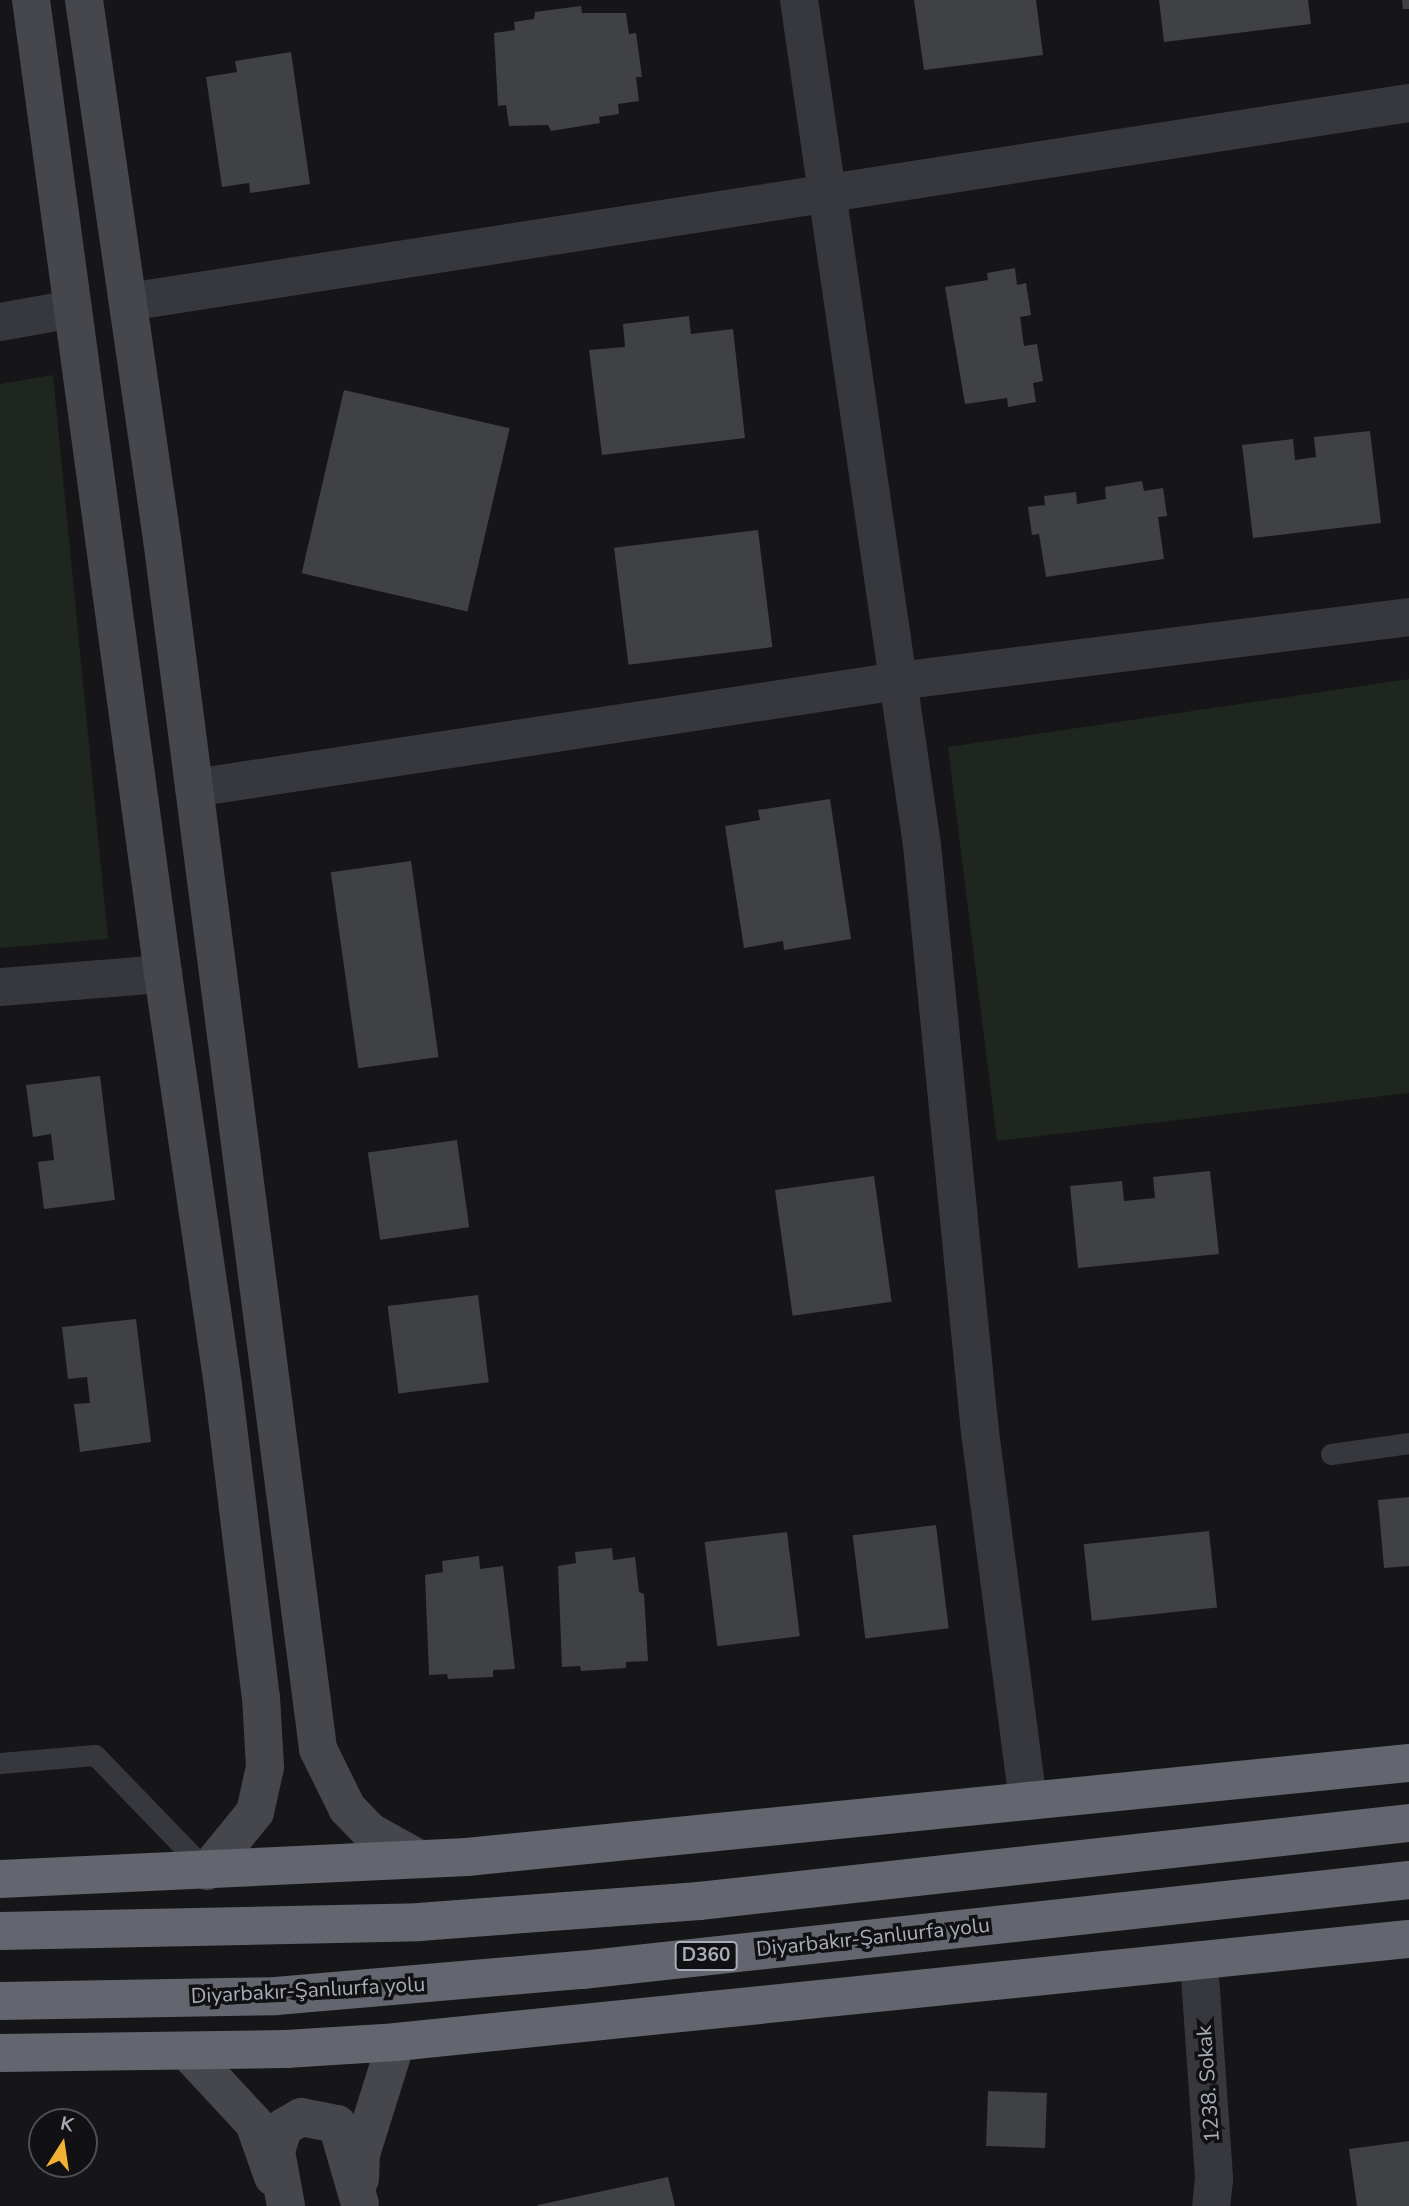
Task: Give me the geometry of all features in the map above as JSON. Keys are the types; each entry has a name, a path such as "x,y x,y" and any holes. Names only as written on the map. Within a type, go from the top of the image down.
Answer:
{"highway":[{"path":"0,1879 419,1859 1409,1763"},
{"path":"0,1931 419,1922 699,1900 1409,1823"},
{"name":"Diyarbakır-Şanlıurfa yolu","path":"0,2001 276,1996 568,1971 1409,1880"},
{"path":"0,2053 187,2051 396,2042 1199,1963 1409,1938"}],"main road":[{"path":"31,0 163,974 223,1385 262,1709 265,1767 255,1812 207,1871"},
{"path":"84,0 194,788 318,1749 346,1808 369,1831 419,1859"},
{"path":"360,2205 361,2154 396,2042"},
{"path":"187,2051 254,2123 285,2206"},
{"path":"285,2206 276,2151 284,2127 301,2117 337,2124 360,2205"}],"street":[{"path":"799,0 922,845 980,1432 1028,1801"},
{"path":"128,302 1409,103"},
{"path":"0,322 73,309"},
{"path":"194,788 898,681 1409,617"},
{"path":"0,987 163,974"},
{"name":"1238. Sokak","path":"1199,1963 1214,2179 1211,2206"}],"lane":[{"path":"1331,1454 1409,1443"},
{"path":"0,1763 95,1755 207,1871"}],"shaded area":[{"path":"53,375 108,939 0,948 0,384"},
{"path":"1409,679 1409,1093 997,1141 948,747"}],"building":[{"path":"914,0 1036,0 1043,55 924,70"},
{"path":"1159,0 1308,0 1311,24 1164,42"},
{"path":"1402,0 1409,0 1409,9 1403,9"},
{"path":"581,6 582,13 626,13 629,34 636,33 642,77 636,77 639,101 618,104 619,114 599,117 600,123 551,131 548,125 509,126 506,105 498,106 494,33 515,30 514,22 534,19 535,12"},
{"path":"291,52 310,184 250,193 249,183 222,187 206,77 237,72 235,61"},
{"path":"1015,268 1017,285 1026,283 1031,315 1020,317 1024,346 1037,344 1043,381 1033,383 1036,402 1008,407 1007,398 965,404 945,287 988,280 987,273"},
{"path":"689,316 691,334 733,329 745,438 602,455 589,350 625,347 623,324"},
{"path":"344,390 510,428 467,611 302,573"},
{"path":"1370,431 1381,523 1253,538 1242,445 1293,439 1295,460 1316,457 1314,437"},
{"path":"1142,481 1144,491 1163,488 1167,516 1158,517 1164,559 1046,577 1039,534 1032,535 1028,507 1045,505 1044,496 1076,492 1077,504 1106,499 1105,487"},
{"path":"758,530 772,647 628,665 614,548"},
{"path":"830,799 851,939 784,950 783,941 744,948 725,826 760,820 758,810"},
{"path":"411,861 439,1057 358,1068 331,872"},
{"path":"100,1076 115,1200 44,1209 38,1162 54,1160 51,1134 33,1137 26,1085"},
{"path":"457,1140 469,1227 380,1240 368,1153"},
{"path":"1210,1171 1219,1254 1078,1268 1070,1186 1122,1181 1124,1201 1155,1198 1153,1177"},
{"path":"874,1176 892,1302 793,1316 775,1190"},
{"path":"478,1295 489,1382 398,1393 388,1306"},
{"path":"136,1319 151,1442 80,1452 74,1404 90,1403 87,1377 68,1379 62,1327"},
{"path":"1409,1497 1409,1566 1384,1568 1378,1500"},
{"path":"936,1525 949,1628 865,1638 853,1535"},
{"path":"1209,1531 1217,1608 1092,1621 1084,1544"},
{"path":"787,1532 800,1636 717,1646 705,1542"},
{"path":"612,1548 613,1560 635,1557 639,1592 644,1594 648,1661 626,1662 626,1668 581,1671 580,1666 562,1667 558,1566 576,1563 575,1552"},
{"path":"479,1556 480,1569 503,1566 515,1669 493,1670 493,1677 448,1679 447,1674 429,1675 425,1575 443,1572 442,1561"},
{"path":"988,2091 1047,2093 1045,2148 986,2146"},
{"path":"1409,2141 1409,2206 1357,2206 1349,2149"},
{"path":"668,2177 675,2206 538,2206 538,2205"}]}
